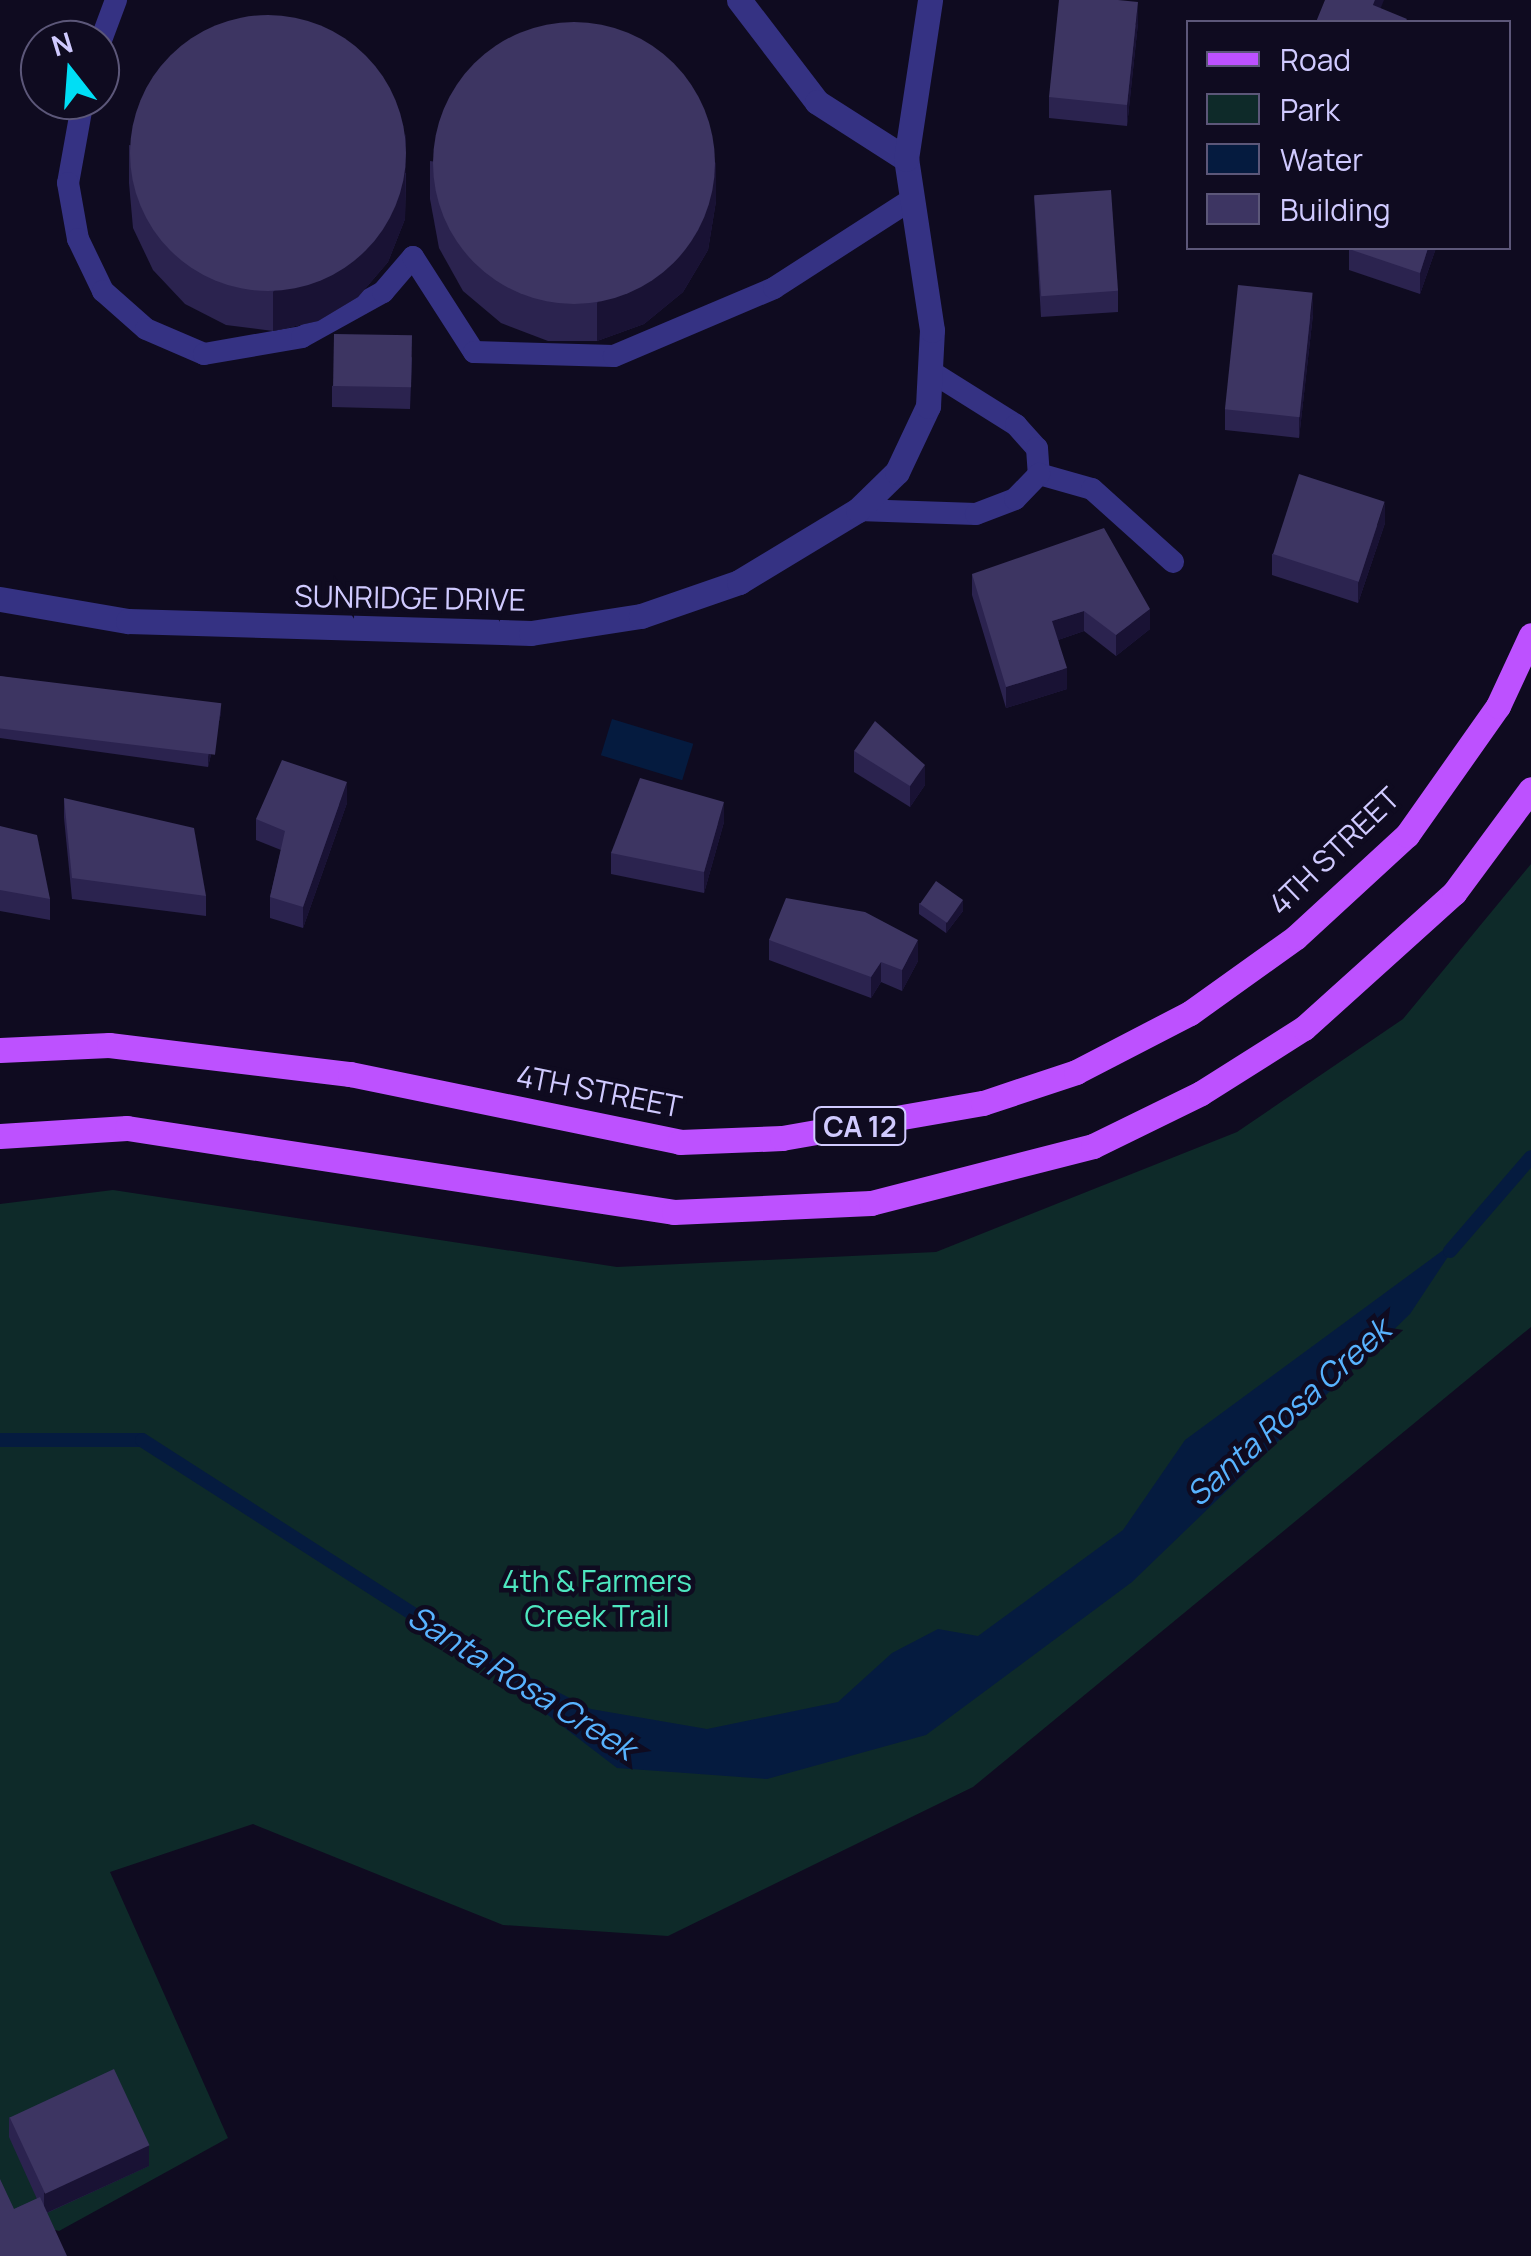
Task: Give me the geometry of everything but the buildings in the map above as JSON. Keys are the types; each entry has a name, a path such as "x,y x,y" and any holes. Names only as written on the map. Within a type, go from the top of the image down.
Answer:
{"main road":[{"name":"4TH STREET","path":"0,1050 110,1044 350,1074 680,1142 782,1138 983,1103 1076,1072 1190,1013 1296,936 1406,835 1498,706 1531,635"},
{"name":"CA 12","path":"0,1136 127,1128 674,1212 870,1203 1092,1146 1201,1093 1304,1028 1454,893 1531,789"}],"street":[{"path":"739,0 817,102 906,158"},
{"name":"SUNRIDGE DRIVE","path":"0,599 128,621 406,636 531,633 641,616 739,582 858,510 897,472 928,406 930,371 906,158 930,0"}],"lane":[{"path":"79,120 68,183 78,239 103,290 146,329 204,354 302,337 382,292 412,257 474,352 614,356 774,288 912,199"},
{"path":"930,371 1016,425 1037,448 1040,474"},
{"path":"858,510 976,514 1016,499 1040,474"},
{"path":"1040,474 1092,488 1173,562"}],"green space":[{"name":"4th & Farmers Creek Trail","path":"1531,864 1531,1327 973,1787 668,1936 503,1925 253,1824 110,1872 228,2138 59,2231 0,2215 0,1204 113,1190 617,1267 936,1252 1237,1132 1403,1019"}],"water":[{"path":"612,719 693,744 682,780 601,755"},
{"path":"1461,1237 1410,1314 1132,1582 926,1735 767,1779 617,1768 434,1628 591,1709 707,1729 838,1702 892,1653 938,1629 978,1636 1123,1530 1185,1440"}],"waterway":[{"name":"Santa Rosa Creek","path":"1450,1251 1531,1157"},
{"name":"Santa Rosa Creek","path":"0,1440 142,1440 447,1636"}]}
